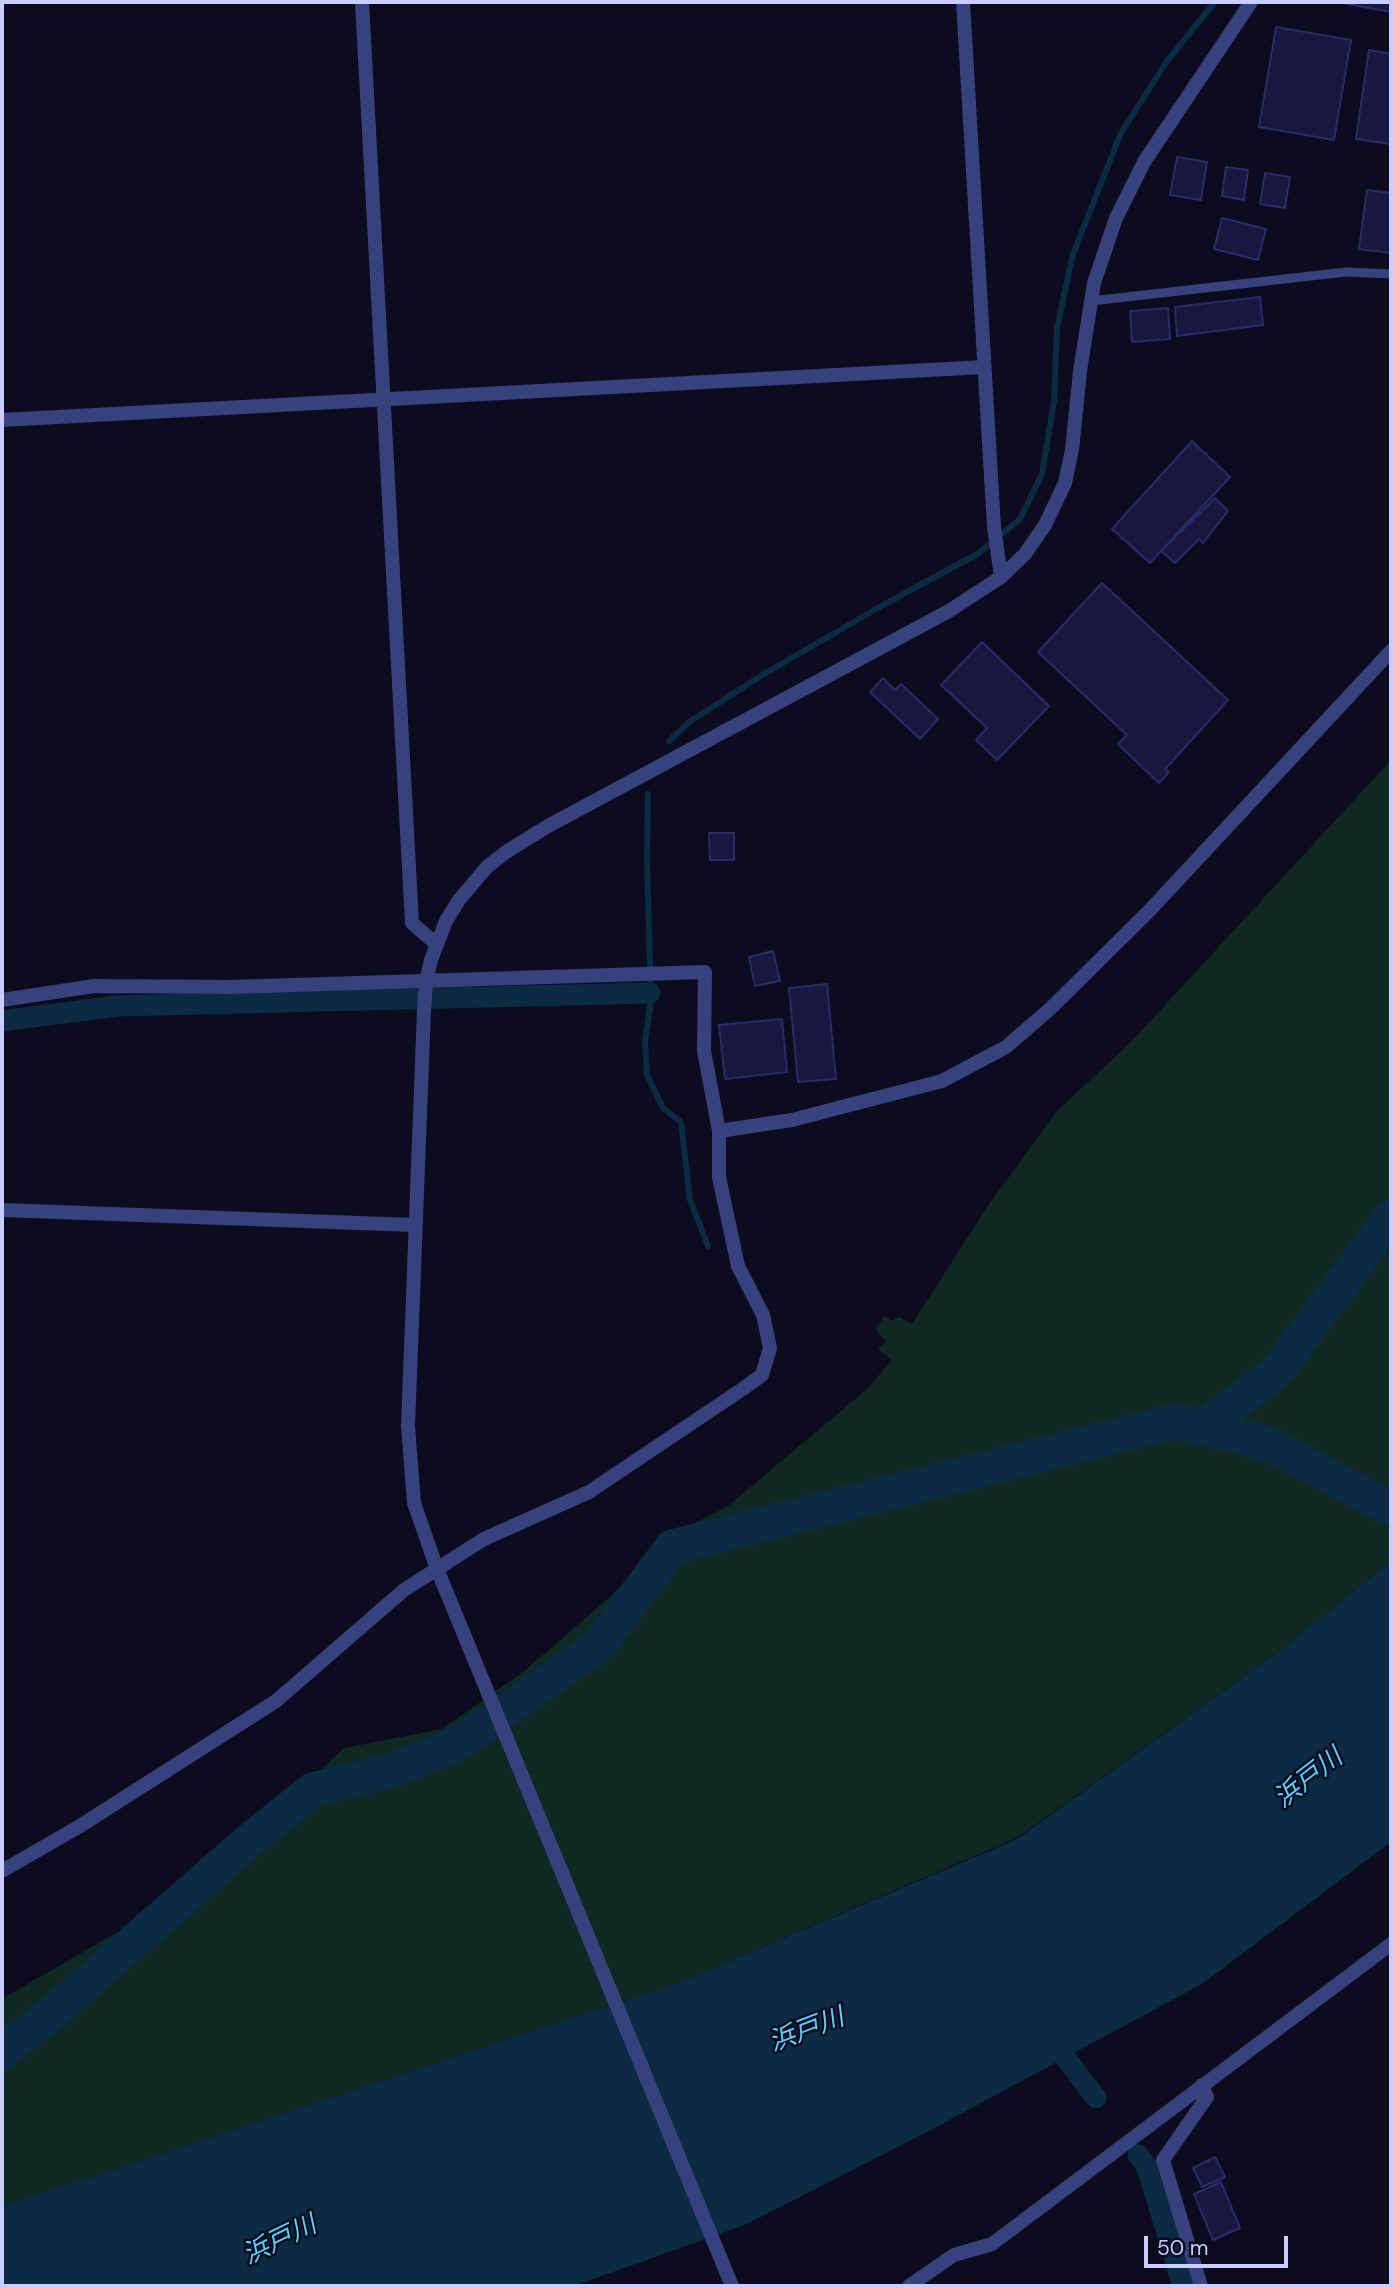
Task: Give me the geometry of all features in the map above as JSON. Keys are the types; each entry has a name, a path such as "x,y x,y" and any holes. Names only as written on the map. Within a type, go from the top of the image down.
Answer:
{"street":[{"path":"362,2 412,923 436,944"},
{"path":"963,2 994,527 1001,577"},
{"path":"732,2286 437,1569 414,1503 408,1426 414,1225 426,982 436,944 446,921 487,867 526,839 949,611 1001,577 1036,541 1065,483 1072,450 1091,301 1105,245 1132,184 1251,2"},
{"path":"2,420 984,367"},
{"path":"719,1131 792,1120 942,1081 1006,1047 1150,910 1391,651"},
{"path":"2,1000 94,986 232,987 705,972 704,1051 719,1131 719,1177 738,1266 763,1315 770,1348 762,1375 589,1492 484,1539 404,1590 276,1701 80,1826 2,1871"},
{"path":"2,1210 414,1225"},
{"path":"909,2286 954,2255 992,2244 1391,1944"},
{"path":"1201,2286 1163,2160 1207,2096 1202,2085"}],"lane":[{"path":"1091,301 1346,272 1391,274"}],"green space":[{"path":"1391,760 1391,1561 1284,1648 1017,1838 671,1986 2,2206 2,1999 143,1917 181,1889 295,1794 344,1748 442,1729 523,1672 611,1596 664,1539 728,1506 867,1389 892,1360 878,1349 886,1341 875,1329 885,1316 892,1321 899,1317 912,1324 987,1207 1057,1111 1131,1042"}],"water":[{"name":"浜戸川","path":"1391,1561 1391,1842 1202,1984 927,2132 747,2224 574,2286 2,2286 2,2206 671,1986 1017,1839 1284,1648"}],"building":[{"path":"1391,2 1391,12 1347,4"},
{"path":"1276,27 1351,40 1334,140 1259,127"},
{"path":"1369,50 1391,54 1391,144 1356,139"},
{"path":"1177,157 1207,162 1201,200 1170,195"},
{"path":"1226,167 1248,170 1244,200 1222,196"},
{"path":"1265,173 1290,177 1285,208 1260,204"},
{"path":"1367,190 1391,193 1391,253 1359,249"},
{"path":"1222,218 1266,229 1258,260 1214,249"},
{"path":"1260,297 1263,325 1177,336 1175,307"},
{"path":"1168,308 1170,339 1132,342 1130,311"},
{"path":"1192,441 1230,477 1150,563 1112,529"},
{"path":"1215,498 1228,511 1203,543 1199,539 1175,563 1161,551"},
{"path":"1102,583 1228,700 1165,769 1169,772 1159,783 1118,744 1127,735 1038,652"},
{"path":"982,642 1049,706 997,760 976,740 987,728 941,685"},
{"path":"883,678 895,690 901,684 938,719 920,739 870,692"},
{"path":"709,833 734,833 734,860 710,860"},
{"path":"773,951 780,981 755,986 749,957"},
{"path":"827,984 836,1079 798,1082 789,988"},
{"path":"782,1019 787,1072 725,1079 719,1025"},
{"path":"1215,2157 1225,2177 1202,2187 1193,2168"},
{"path":"1221,2182 1240,2228 1213,2240 1194,2194"}],"waterway":[{"path":"669,741 689,722 764,674 979,553 1020,519 1042,474 1054,402 1057,328 1073,254 1121,133 1167,61 1215,2"},
{"path":"648,794 651,1000 645,1042 647,1075 663,1108 681,1122 690,1200 708,1246"},
{"path":"2,1021 117,1006 650,993"},
{"path":"1203,1428 1277,1371 1391,1217"},
{"path":"2,2053 312,1790 390,1771 456,1745 598,1646 672,1547 1177,1421 1271,1445 1391,1509"},
{"path":"1049,2036 1096,2098"},
{"path":"1138,2155 1147,2167 1183,2286"}]}
